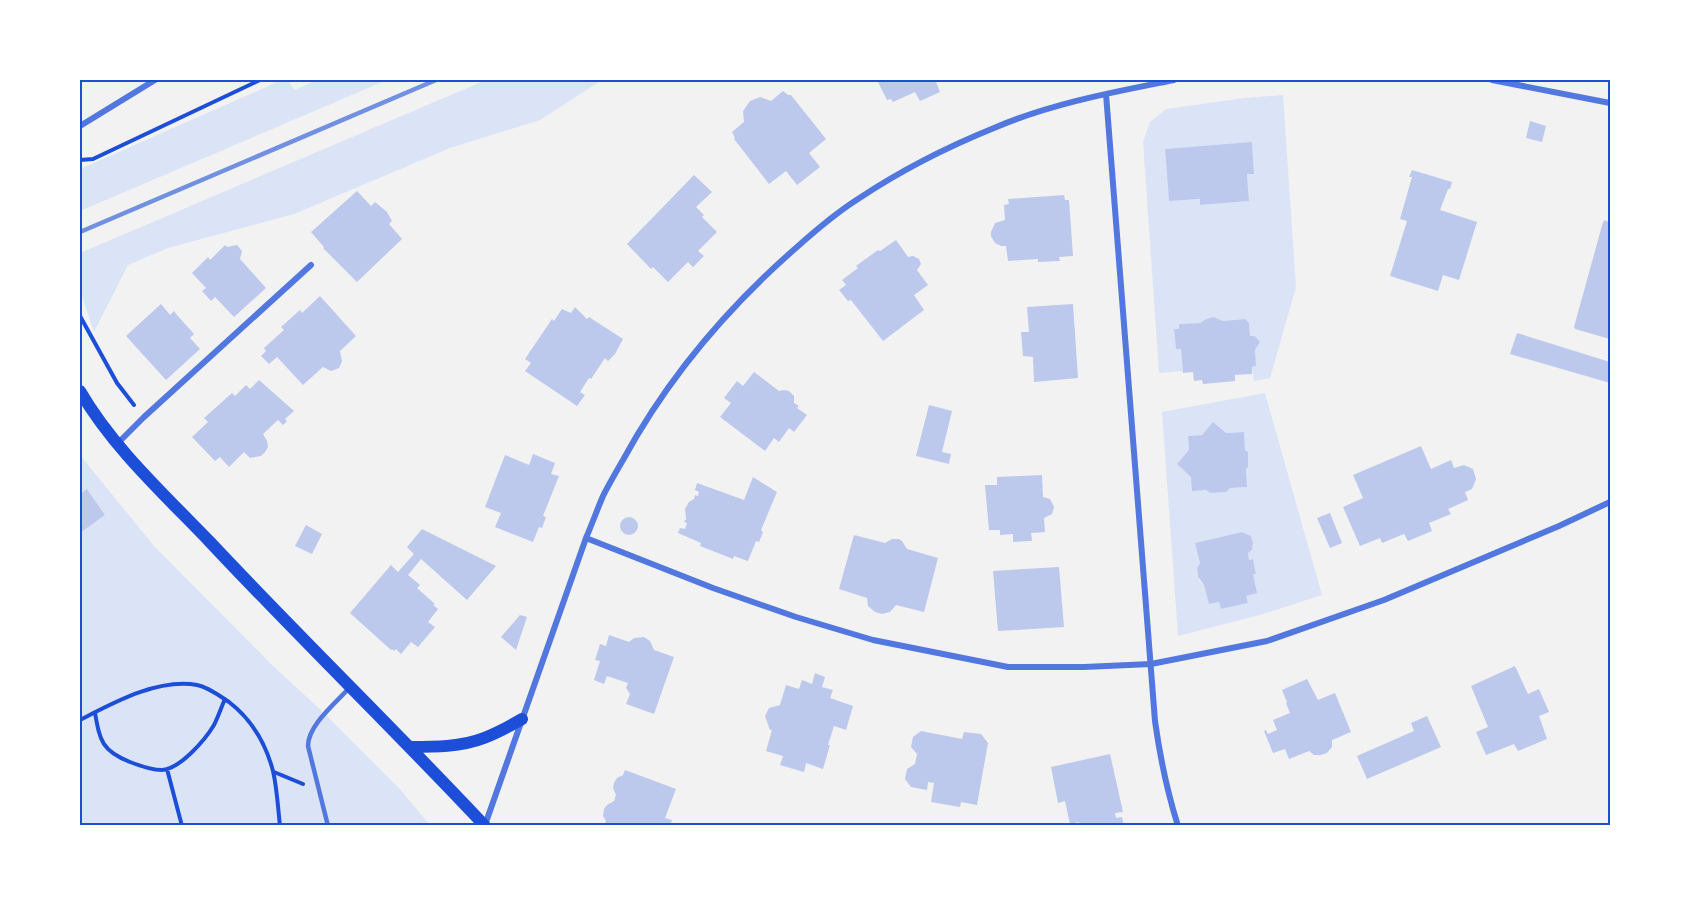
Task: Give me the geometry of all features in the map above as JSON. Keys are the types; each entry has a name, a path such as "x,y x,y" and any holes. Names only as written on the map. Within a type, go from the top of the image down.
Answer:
{"main road":[{"path":"80,391 117,443 282,618 485,825"},
{"path":"410,747 472,742 522,719"}],"street":[{"path":"80,126 155,80"},
{"path":"485,825 586,538 603,496 656,404 688,360 741,299 814,232 856,200 904,171 996,127 1047,109 1174,80"},
{"path":"1492,80 1611,103"},
{"path":"1107,94 1155,721 1161,762 1178,825"},
{"path":"117,443 311,265"},
{"path":"586,538 713,588 796,617 873,640 1008,667 1084,667 1151,664 1268,641 1384,600 1560,526 1611,502"}],"lane":[{"path":"328,825 308,738 313,727 350,687"}],"path":[{"path":"80,160 93,159 260,80"},
{"path":"80,316 117,383 144,417"},
{"path":"80,720 140,692 181,684 198,686 225,699 239,710 257,733 273,772 280,825"},
{"path":"95,712 101,740 110,753 138,765 161,770 181,762 209,732 225,699"},
{"path":"167,769 182,825"},
{"path":"273,772 319,790"}],"shaded area":[{"path":"281,80 288,80 294,90 317,80 387,80 80,211 80,169"},
{"path":"486,80 602,80 540,120 450,148 294,214 168,248 128,265 94,332 80,290 80,253"},
{"path":"1283,95 1296,287 1270,378 1254,381 1252,367 1256,366 1255,350 1260,342 1255,336 1250,336 1249,323 1245,319 1223,321 1213,317 1200,323 1179,324 1179,329 1174,330 1176,349 1181,349 1183,371 1159,373 1143,142 1150,122 1166,109","holes":["1252,143 1254,174 1247,174 1249,201 1201,205 1200,199 1169,201 1165,149"]},
{"path":"1265,393 1322,595 1260,615 1178,636 1162,412","holes":["1213,423 1226,433 1243,432 1245,450 1248,452 1247,487 1230,488 1226,492 1210,493 1206,490 1189,450 1188,436 1202,435","1242,532 1249,535 1253,541 1253,546 1248,553 1249,560 1253,559 1256,573 1253,574 1246,596 1248,603 1221,609 1219,602 1209,604 1204,585 1197,575 1200,562 1195,543"]},
{"path":"80,455 154,546 399,788 430,825 80,825 80,533 105,515 87,489 80,494"}],"building":[{"path":"877,80 942,80 936,82 940,92 920,101 915,92 893,102 891,99 887,100"},
{"path":"783,91 791,95 826,139 809,153 820,167 797,185 786,171 769,184 734,139 732,132 744,122 743,111 750,101 760,97 771,101"},
{"path":"1530,121 1546,126 1542,142 1526,138"},
{"path":"1252,142 1254,174 1247,174 1249,201 1200,205 1200,199 1169,201 1165,149"},
{"path":"1412,170 1452,182 1440,210 1477,222 1459,280 1443,275 1438,291 1390,276 1407,221 1400,219"},
{"path":"694,175 712,192 696,207 704,215 702,217 717,232 698,251 704,256 693,267 688,262 668,282 653,267 651,269 627,244"},
{"path":"357,191 371,206 375,202 387,212 392,221 389,224 402,239 357,282 323,248 311,232"},
{"path":"1064,195 1065,200 1069,200 1073,256 1059,257 1060,261 1038,262 1038,259 1008,261 1006,246 995,243 991,232 995,223 1005,220 1004,205 1009,204 1008,199"},
{"path":"1605,220 1610,223 1610,339 1574,327"},
{"path":"896,240 908,257 913,256 919,259 921,264 917,270 928,285 914,295 924,310 883,341 851,300 848,301 839,290 846,285 842,280 858,268 856,266"},
{"path":"225,245 227,247 237,245 242,251 240,259 266,288 234,317 215,297 211,301 202,291 206,288 192,273 208,257 210,260"},
{"path":"320,296 356,336 340,351 342,361 339,368 331,371 323,367 303,385 277,357 269,364 261,356 266,351 264,348 284,330 281,327 300,310 302,313"},
{"path":"161,304 170,315 174,311 194,334 190,338 200,349 166,380 126,336"},
{"path":"1073,304 1078,378 1034,382 1033,357 1023,356 1021,332 1029,332 1027,307"},
{"path":"575,307 587,319 589,317 623,339 615,354 608,361 605,358 591,379 589,378 580,392 585,395 577,406 525,371 531,363 525,359 552,319 554,321 562,309 571,313"},
{"path":"1213,317 1223,321 1245,319 1249,323 1250,336 1255,336 1260,342 1255,350 1256,366 1252,367 1252,374 1235,375 1235,381 1203,384 1202,380 1194,381 1193,372 1183,373 1181,349 1176,349 1174,329 1179,329 1179,324 1200,323"},
{"path":"1517,333 1610,362 1610,383 1510,354"},
{"path":"754,372 779,391 789,391 794,396 794,403 799,406 797,408 807,415 794,432 789,428 779,442 774,438 765,451 720,417 731,403 724,398 737,381 743,386"},
{"path":"259,380 294,411 285,419 287,421 283,425 278,420 263,434 268,447 261,456 250,458 244,452 229,467 220,457 215,461 192,437 208,422 204,418 232,393 235,396 246,385 250,389"},
{"path":"929,405 952,411 942,452 951,454 949,464 916,456"},
{"path":"1213,422 1226,433 1244,432 1245,450 1248,452 1247,487 1230,488 1226,492 1192,491 1191,477 1177,464 1189,450 1188,436 1202,435"},
{"path":"1421,446 1431,469 1451,460 1454,468 1464,465 1473,469 1476,479 1472,489 1465,492 1468,500 1448,509 1451,514 1429,523 1432,531 1408,541 1404,534 1382,543 1380,538 1360,546 1343,507 1363,498 1353,475"},
{"path":"533,454 555,463 551,474 559,476 543,516 546,517 542,528 539,527 533,542 495,527 501,513 485,507 505,455 529,465"},
{"path":"1042,475 1043,497 1050,499 1054,507 1052,514 1044,518 1045,532 1031,533 1032,541 1013,542 1013,534 1000,535 1000,530 989,530 985,485 997,485 997,477"},
{"path":"753,477 777,492 761,530 763,532 759,542 756,541 748,561 734,556 733,559 700,546 701,543 678,533 680,528 685,529 687,523 684,522 685,509 695,495 698,496 699,492 695,490 697,483 744,500"},
{"path":"87,489 105,515 80,533 80,494"},
{"path":"1330,513 1342,543 1330,548 1317,518"},
{"path":"629,517 635,520 638,526 635,532 629,535 623,532 620,526 623,520"},
{"path":"306,525 322,534 312,554 295,546"},
{"path":"422,529 496,566 467,600 421,559 408,575 420,585 417,588 438,609 428,622 435,627 418,647 411,642 401,654 396,649 391,650 350,613 391,565 398,572 414,554 407,547"},
{"path":"1242,532 1251,536 1253,543 1252,550 1248,553 1249,560 1253,559 1257,593 1246,596 1248,603 1221,609 1219,602 1209,604 1204,585 1198,577 1197,568 1200,563 1195,543"},
{"path":"854,535 885,543 892,539 899,539 907,549 938,558 924,612 896,605 890,612 882,614 868,606 867,598 839,589"},
{"path":"1059,567 1064,627 998,631 993,571"},
{"path":"520,615 527,617 516,650 501,637"},
{"path":"609,635 629,642 634,638 644,637 650,641 654,650 674,657 654,714 626,704 630,694 626,688 628,683 607,676 604,684 594,680 600,661 595,660 600,644 606,646"},
{"path":"1515,666 1528,694 1539,689 1549,712 1539,716 1547,739 1518,751 1514,744 1486,755 1476,732 1488,727 1471,686"},
{"path":"815,673 825,677 822,687 833,690 830,698 853,706 846,730 834,726 823,769 806,763 804,772 780,765 783,756 766,751 772,730 765,716 769,708 780,705 786,685 799,689 802,680 812,684"},
{"path":"1307,679 1318,700 1335,693 1351,732 1332,740 1332,747 1327,753 1314,755 1309,751 1289,759 1285,749 1273,753 1264,731 1266,730 1268,734 1277,730 1273,720 1290,713 1282,690"},
{"path":"1427,716 1441,747 1367,779 1357,756 1414,731 1411,723"},
{"path":"921,731 962,739 964,732 981,734 988,743 977,805 961,802 960,807 931,802 934,783 928,782 927,790 911,787 905,779 907,769 915,764 917,754 911,747 913,737"},
{"path":"1110,754 1123,812 1115,813 1116,818 1122,817 1124,826 1080,826 1079,822 1070,824 1065,801 1058,803 1051,767"},
{"path":"625,770 676,789 665,818 672,820 670,826 604,826 606,821 603,816 604,809 614,801 616,795 613,788 614,783"}],"railway":[{"path":"80,232 436,80"}]}
